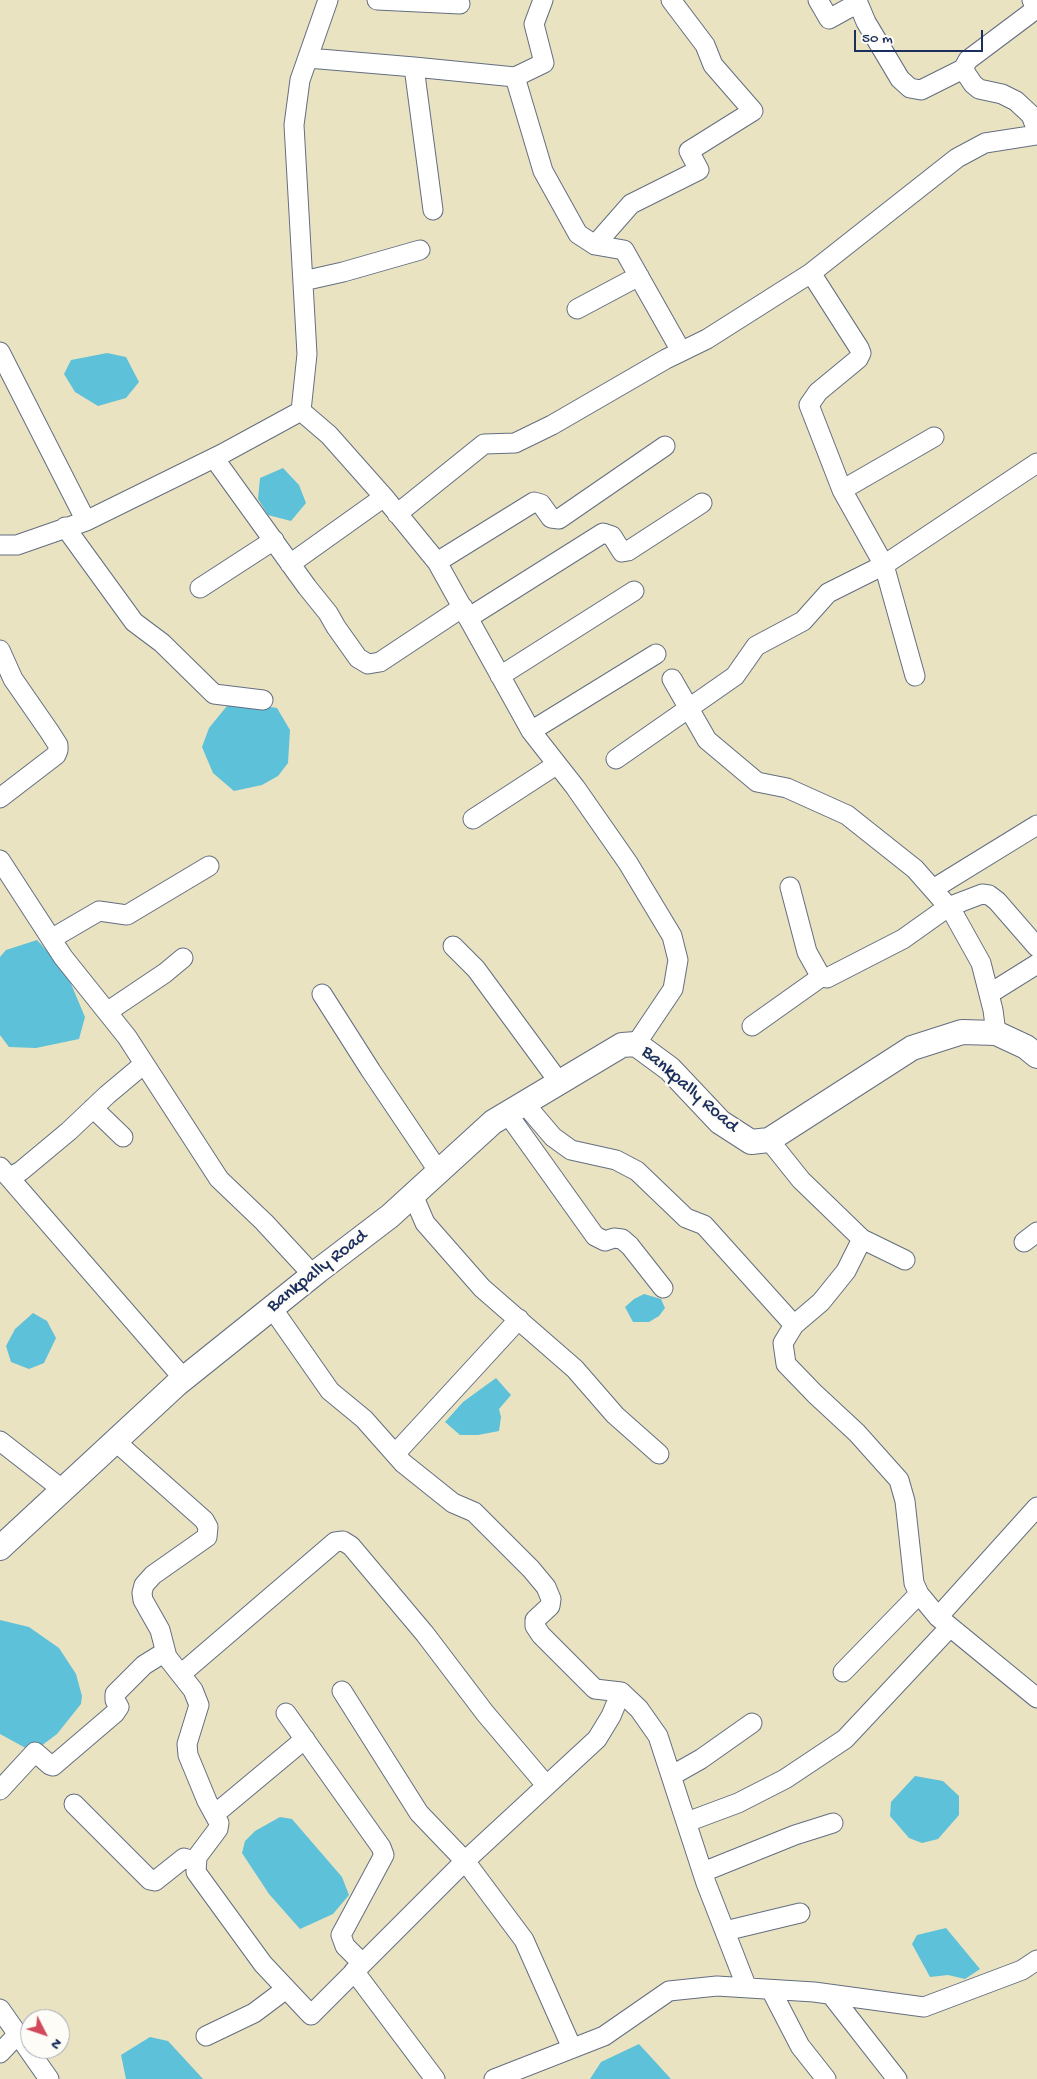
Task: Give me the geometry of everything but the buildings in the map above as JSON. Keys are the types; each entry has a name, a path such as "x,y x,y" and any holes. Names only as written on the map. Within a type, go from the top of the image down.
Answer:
{"street":[{"path":"301,411 307,354 294,125 300,80 328,0"},
{"path":"377,0 460,4"},
{"path":"308,58 414,66 515,77 544,63 534,24 543,0"},
{"path":"595,245 631,204 699,170 689,151 752,111 713,65 705,45 671,0"},
{"path":"818,0 829,19 858,3 866,22 900,79 910,88 921,90 963,70 968,60 1036,9 1032,0"},
{"path":"414,66 433,210"},
{"path":"397,514 484,444 515,443 552,425 681,350 707,339 811,273 957,158 985,143 1037,133 1031,116 1016,101 1002,94 979,89 963,70"},
{"path":"515,77 544,171 578,234 595,245 624,250 681,350"},
{"path":"304,281 420,250"},
{"path":"811,273 861,353 858,359 818,392 809,405 842,490 884,565 915,676"},
{"path":"577,309 639,276"},
{"path":"0,352 86,521"},
{"path":"0,545 17,545 64,527 86,521 214,458 301,411"},
{"path":"301,411 329,435 384,497 437,562 531,731 628,863 672,936 678,960 672,989 636,1044"},
{"path":"842,490 934,437"},
{"path":"437,562 534,502 541,504 551,518 559,519 665,446"},
{"path":"214,458 290,564 328,613 336,628 358,658 368,664 380,662 603,533 612,536 622,552 628,551 702,503"},
{"path":"616,759 690,710 736,676 756,646 803,621 828,593 884,565 1037,463"},
{"path":"290,564 384,497"},
{"path":"64,527 134,622 162,643 214,694 263,700"},
{"path":"200,588 274,540"},
{"path":"500,676 634,591"},
{"path":"0,650 13,679 58,745 58,750 56,756 0,798"},
{"path":"531,731 656,654"},
{"path":"672,679 707,740 757,782 787,788 847,815 915,869 948,907 981,963 996,1033"},
{"path":"474,819 556,765"},
{"path":"933,889 1037,825"},
{"path":"0,860 6,883 107,1012 144,1064 219,1179 264,1222 313,1275"},
{"path":"51,939 99,911 127,915 209,866"},
{"path":"790,887 807,952 821,977"},
{"path":"752,1026 821,977 827,978 903,939 948,907 982,894 990,895 997,901 1037,947"},
{"path":"453,946 476,969 559,1082"},
{"path":"107,1012 183,958"},
{"path":"989,994 1037,964"},
{"path":"322,994 439,1172"},
{"path":"905,1260 862,1239 801,1180 769,1140 912,1048 962,1032 996,1033 1026,1047 1037,1056"},
{"name":"Bankpally Road","path":"0,1548 184,1379 313,1275 390,1216 493,1122 622,1045 636,1044 670,1069 720,1122 751,1142 769,1140"},
{"path":"5,1172 21,1171 144,1064"},
{"path":"93,1108 123,1137"},
{"path":"516,1108 595,1236 605,1241 622,1238 663,1288"},
{"path":"516,1108 571,1150 616,1160 637,1171 686,1218 704,1225 794,1325"},
{"path":"5,1172 184,1379"},
{"path":"413,1195 425,1223 482,1288 575,1369 615,1415 659,1454"},
{"path":"862,1239 846,1271 821,1302 794,1325 783,1343 786,1364 856,1433 899,1480 904,1501 914,1583 919,1594 944,1622 1037,1698"},
{"path":"272,1308 330,1391 364,1419 403,1463 453,1503 474,1512 531,1569 546,1587 551,1599 550,1606 534,1620 535,1626 541,1635 595,1689 622,1692 639,1709 658,1736 703,1872 748,1988"},
{"path":"395,1454 518,1319"},
{"path":"0,1440 63,1490"},
{"path":"115,1442 204,1520 208,1527 207,1537 153,1575 144,1585 142,1593 143,1600 160,1630 169,1661 193,1690 199,1705 187,1744 188,1755 207,1801 219,1823 218,1829 197,1857 195,1862 196,1872 263,1964 311,2015 465,1861 597,1739 611,1716 622,1692"},
{"path":"687,1822 738,1803 785,1779 845,1739 944,1622 1037,1507"},
{"path":"181,1674 335,1542 342,1541 356,1552 425,1634 485,1713 546,1785"},
{"path":"843,1672 919,1594"},
{"path":"0,1790 36,1752 50,1765 54,1766 115,1713 119,1707 115,1700 115,1694 144,1665 165,1652"},
{"path":"342,1691 419,1813 465,1861 524,1940 572,2048"},
{"path":"286,1713 381,1848 384,1855 341,1935 342,1940 358,1967 435,2079"},
{"path":"671,1776 700,1759 752,1723"},
{"path":"215,1814 305,1739"},
{"path":"74,1804 150,1880 155,1881 184,1858 195,1862"},
{"path":"703,1872 795,1835 833,1822"},
{"path":"725,1931 800,1913"},
{"path":"494,2079 534,2072 572,2048 604,2036 669,1991 717,1986 832,1996 924,2007 1022,1970 1037,1960"},
{"path":"206,2036 254,2013 286,1989"},
{"path":"771,1990 800,2046 826,2079"},
{"path":"832,1996 897,2079"},
{"path":"0,2009 49,2079"},
{"path":"0,2053 18,2034"}],"water":[{"path":"107,353 126,357 139,382 126,398 98,406 75,392 64,374 71,360"},
{"path":"283,468 299,485 306,503 291,521 268,515 258,499 260,478"},
{"path":"231,701 277,708 290,730 288,763 278,776 262,785 234,791 213,773 202,747 209,728"},
{"path":"37,940 66,972 85,1017 79,1039 36,1048 9,1047 0,1035 0,957 6,950"},
{"path":"644,1294 661,1299 665,1308 659,1316 649,1322 633,1322 625,1307 634,1299"},
{"path":"33,1313 47,1321 56,1338 44,1363 29,1369 11,1362 6,1346 15,1329"},
{"path":"496,1378 511,1395 499,1409 501,1417 499,1431 478,1435 460,1435 445,1422 463,1402"},
{"path":"0,1620 29,1627 59,1648 76,1674 82,1696 81,1704 57,1734 33,1752 0,1734"},
{"path":"915,1776 943,1781 959,1796 959,1815 938,1839 922,1843 909,1838 890,1816 891,1802"},
{"path":"280,1817 292,1819 342,1877 349,1895 333,1914 300,1929 269,1894 242,1853 245,1841 255,1831"},
{"path":"946,1928 980,1969 965,1979 948,1975 930,1977 912,1944 917,1935"},
{"path":"150,2037 168,2041 203,2079 126,2079 121,2055"},
{"path":"639,2044 671,2079 590,2079 601,2062"}]}
